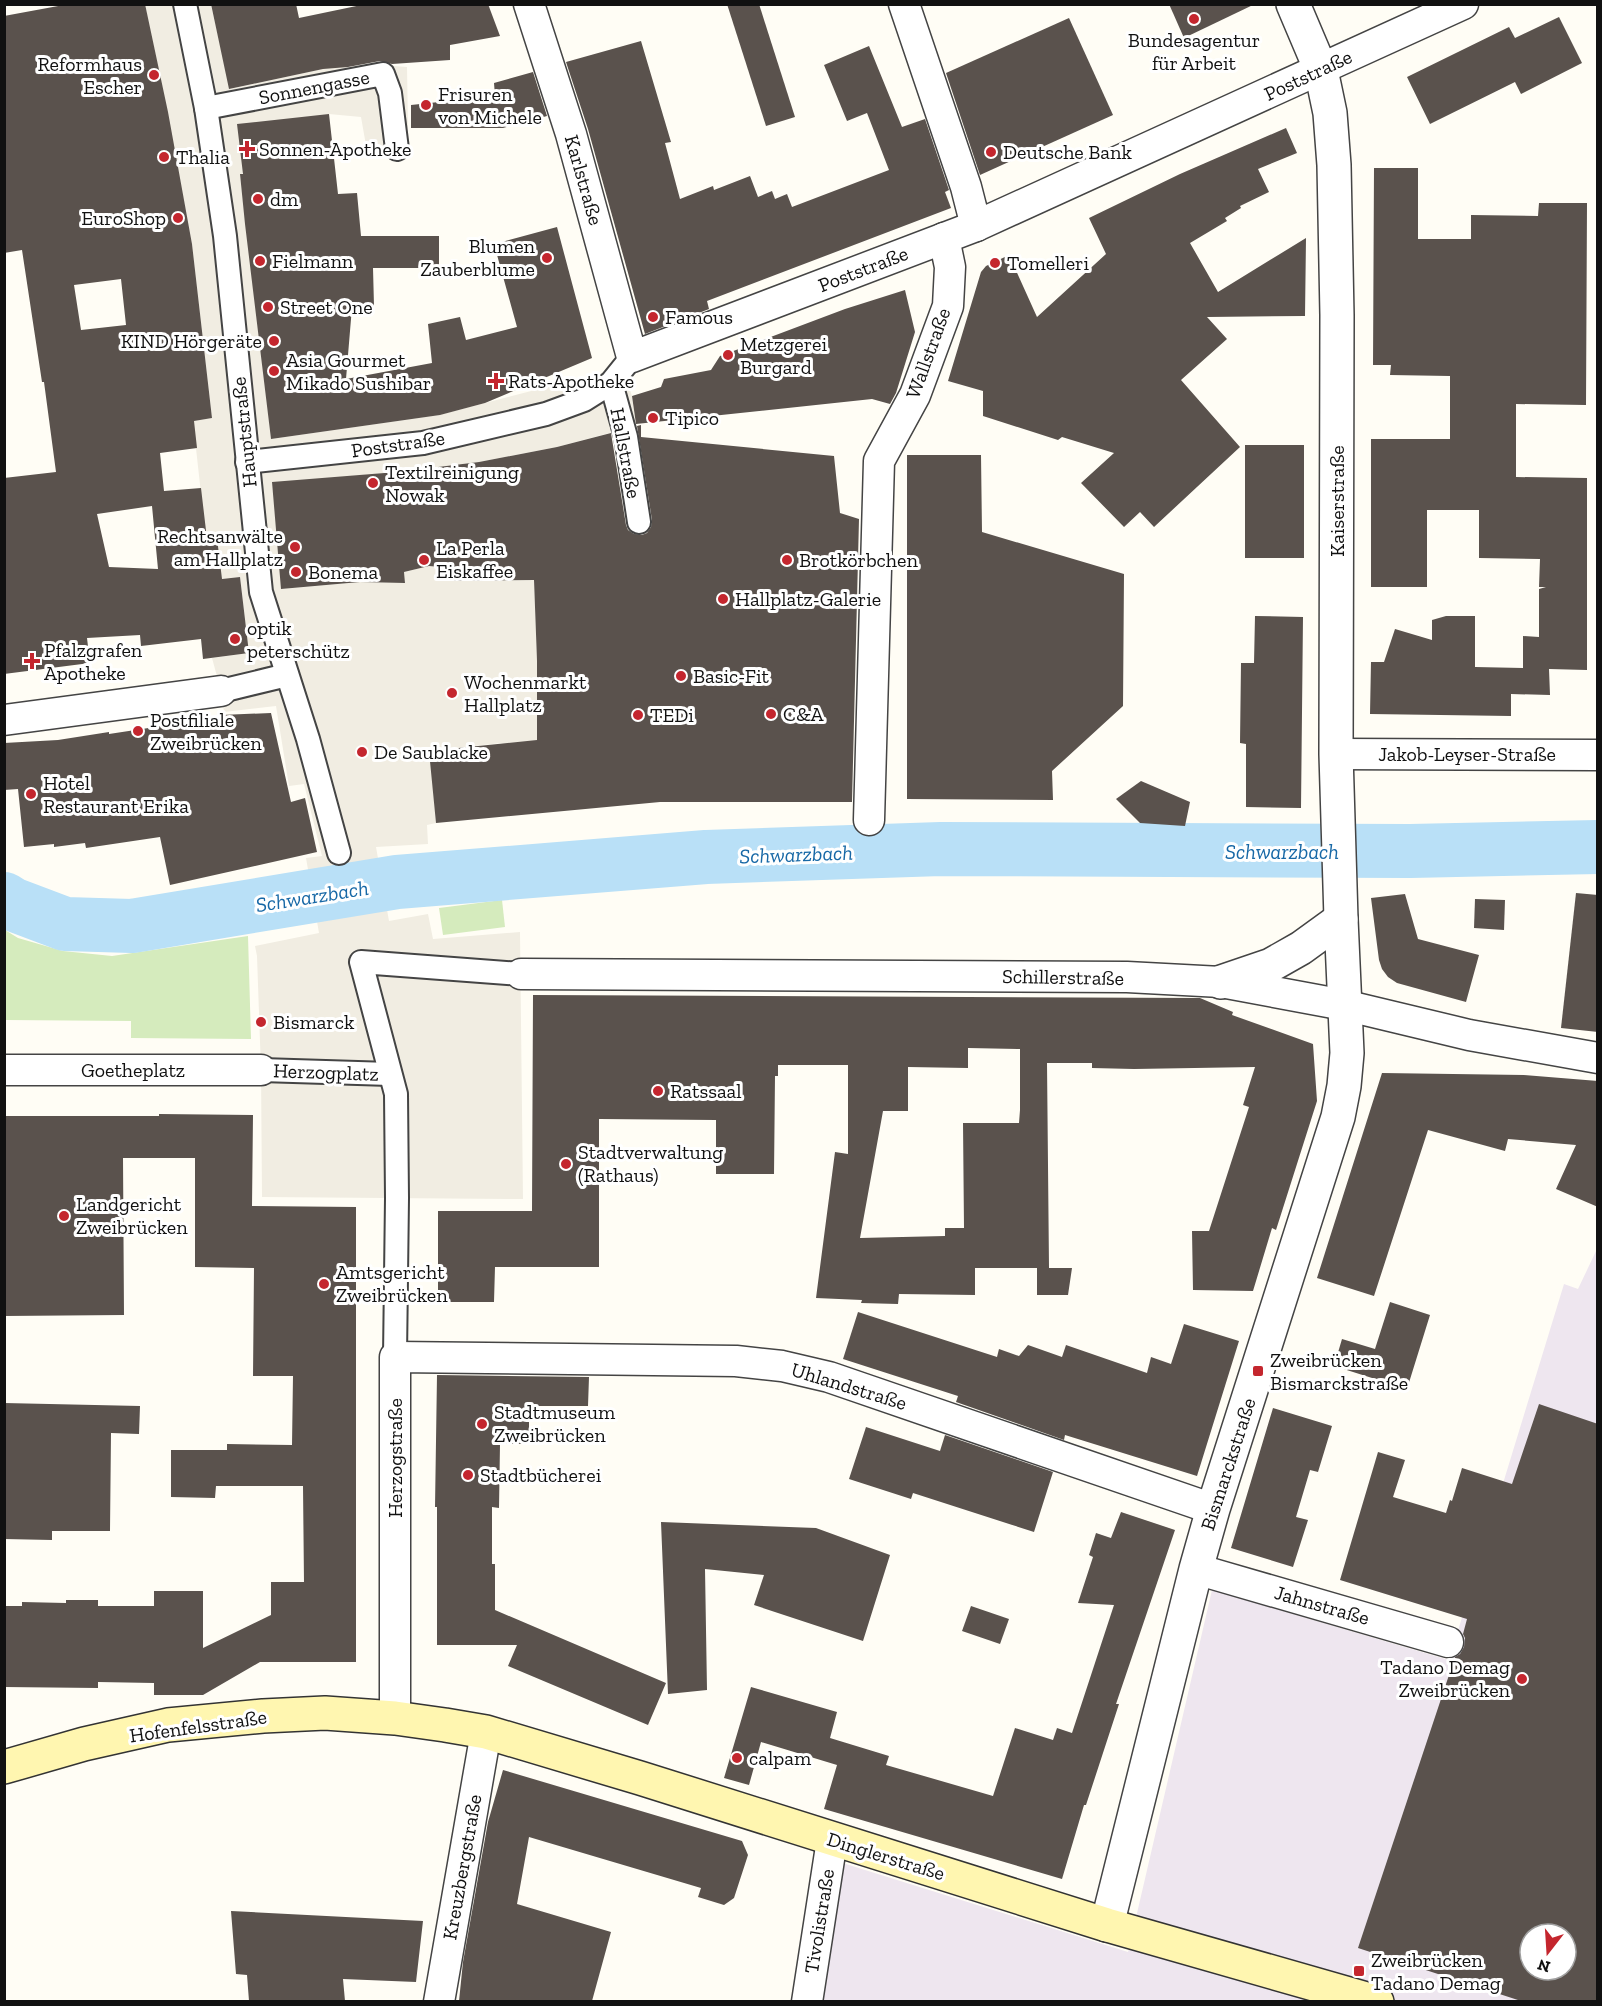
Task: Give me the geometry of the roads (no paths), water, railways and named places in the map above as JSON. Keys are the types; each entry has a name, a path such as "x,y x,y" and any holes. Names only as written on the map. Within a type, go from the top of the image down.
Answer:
{"main road":[{"name":"Hofenfelsstraße","path":"4,1767 84,1744 168,1725 262,1716 325,1713 395,1718"},
{"name":"Dinglerstraße","path":"395,1718 486,1732 1107,1925 1377,2001"}],"street":[{"name":"Hauptstraße","path":"185,4 206,108 225,236 261,592 308,739 339,853"},
{"name":"Karlstraße","path":"529,4 571,134 632,357"},
{"path":"904,4 966,187 976,226"},
{"name":"Kaiserstraße","path":"1293,4 1321,70 1330,113 1334,165 1337,315 1336,754 1344,1005"},
{"name":"Poststraße","path":"247,462 423,443 546,414 584,400 611,383 632,357 976,226 1463,4"},
{"name":"Sonnengasse","path":"206,108 383,74 390,93 397,149"},
{"name":"Wallstraße","path":"869,820 879,461 915,395 948,306 950,267 944,238"},
{"name":"Hallstraße","path":"611,383 626,437 639,522"},
{"path":"4,720 221,691 287,675"},
{"name":"Jakob-Leyser-Straße","path":"1336,754 1598,755"},
{"path":"1221,982 1270,965 1301,948 1341,914"},
{"name":"Herzogplatz","path":"397,1198 396,1094 361,962 521,974"},
{"name":"Schillerstraße","path":"521,974 1116,977 1221,982 1344,1005 1469,1035 1598,1058"},
{"name":"Bismarckstraße","path":"1107,1925 1213,1509 1338,1117 1347,1053 1344,1005"},
{"name":"Goetheplatz","path":"4,1070 261,1070"},
{"name":"Herzogplatz","path":"261,1070 390,1074"},
{"name":"Herzogstraße","path":"395,1718 397,1198"},
{"name":"Uhlandstraße","path":"395,1357 736,1360 782,1366 829,1377 1213,1509"},
{"name":"Jahnstraße","path":"1196,1569 1448,1642"},
{"name":"Kreuzbergstraße","path":"439,2001 486,1732"},
{"name":"Tivolistraße","path":"807,2001 832,1840"}],"waterway":[{"name":"Schwarzbach","path":"4,899 65,924 132,926 397,882 706,857 941,849 1410,851 1598,847"}],"place":[{"name":"Bundesagentur für Arbeit","path":"1194,19"},
{"name":"Reformhaus Escher","path":"154,75"},
{"name":"Frisuren von Michele","path":"426,105"},
{"name":"Sonnen-Apotheke","path":"247,149"},
{"name":"Deutsche Bank","path":"991,152"},
{"name":"Thalia","path":"164,157"},
{"name":"dm","path":"258,199"},
{"name":"EuroShop","path":"178,218"},
{"name":"Blumen Zauberblume","path":"547,258"},
{"name":"Fielmann","path":"260,261"},
{"name":"Tomelleri","path":"995,263"},
{"name":"Street One","path":"268,307"},
{"name":"Famous","path":"653,317"},
{"name":"KIND Hörgeräte","path":"274,341"},
{"name":"Metzgerei Burgard","path":"728,355"},
{"name":"Asia Gourmet Mikado Sushibar","path":"274,371"},
{"name":"Rats-Apotheke","path":"496,381"},
{"name":"Tipico","path":"653,418"},
{"name":"Textilreinigung Nowak","path":"373,483"},
{"name":"Rechtsanwälte am Hallplatz","path":"295,547"},
{"name":"La Perla Eiskaffee","path":"424,560"},
{"name":"Brotkörbchen","path":"787,560"},
{"name":"Bonema","path":"296,572"},
{"name":"Hallplatz-Galerie","path":"723,599"},
{"name":"optik peterschütz","path":"235,639"},
{"name":"Pfalzgrafen Apotheke","path":"32,661"},
{"name":"Basic-Fit","path":"681,676"},
{"name":"Wochenmarkt Hallplatz","path":"452,693"},
{"name":"C&A","path":"771,714"},
{"name":"TEDi","path":"638,715"},
{"name":"Postfiliale Zweibrücken","path":"138,731"},
{"name":"De Saublacke","path":"362,752"},
{"name":"Hotel Restaurant Erika","path":"31,794"},
{"name":"Bismarck","path":"261,1022"},
{"name":"Ratssaal","path":"658,1091"},
{"name":"Stadtverwaltung (Rathaus)","path":"566,1164"},
{"name":"Landgericht Zweibrücken","path":"64,1216"},
{"name":"Amtsgericht Zweibrücken","path":"324,1284"},
{"name":"Zweibrücken Bismarckstraße","path":"1258,1371"},
{"name":"Stadtmuseum Zweibrücken","path":"482,1424"},
{"name":"Stadtbücherei","path":"468,1475"},
{"name":"Tadano Demag Zweibrücken","path":"1522,1679"},
{"name":"calpam","path":"737,1758"},
{"name":"Zweibrücken Tadano Demag","path":"1359,1971"}]}
